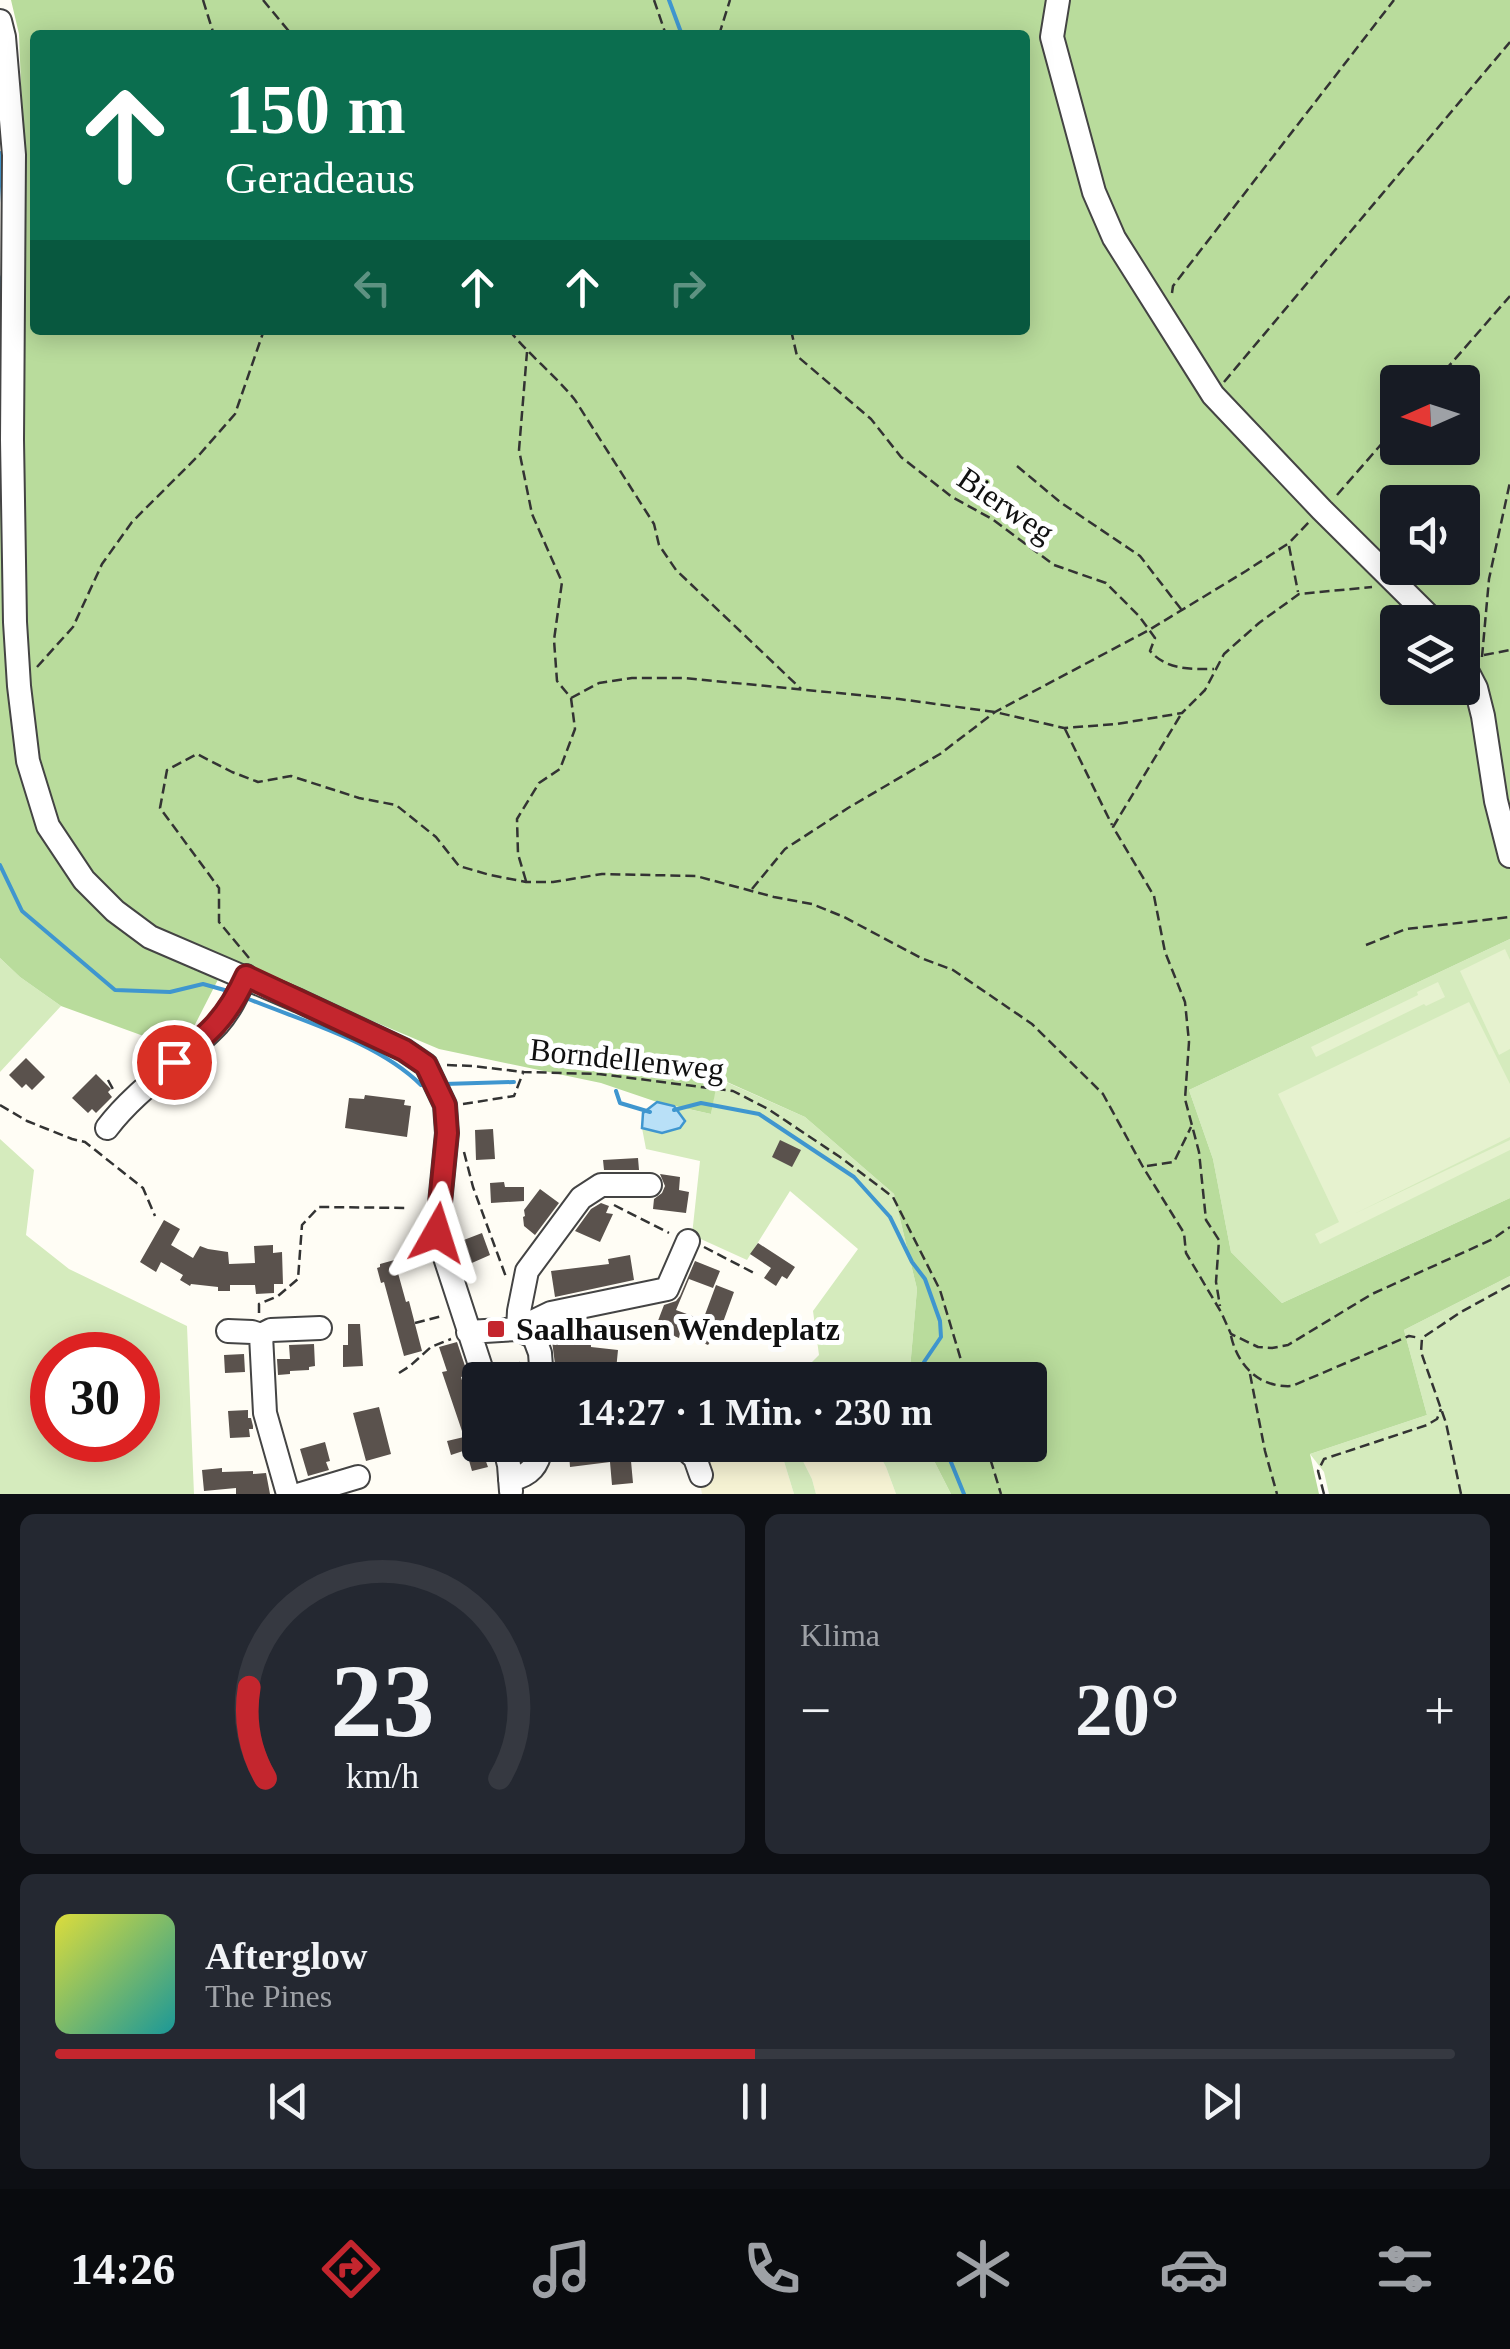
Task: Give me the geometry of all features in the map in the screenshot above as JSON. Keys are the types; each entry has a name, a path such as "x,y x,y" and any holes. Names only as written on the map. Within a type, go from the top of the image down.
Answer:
{"street":[{"path":"1058,0 1052,37 1094,192 1114,238 1213,395 1417,605"},
{"path":"0,21 14,155 12,519 20,686 28,761 48,826 84,880 115,911 150,936 242,981 299,1000 404,1050 427,1068 442,1099 447,1133 437,1233 479,1362"},
{"path":"1480,702 1496,801 1510,856"},
{"path":"107,1128 148,1085 218,1023 242,981"},
{"path":"518,1329 526,1271 582,1198 602,1186 650,1185"},
{"path":"468,1332 518,1329 551,1313 666,1289 688,1241"},
{"path":"228,1331 261,1335 271,1330 320,1328"},
{"path":"518,1329 534,1336 541,1362"},
{"path":"261,1335 265,1412 288,1494"},
{"path":"506,1462 510,1487"},
{"path":"510,1487 534,1462"},
{"path":"697,1462 702,1475"},
{"path":"300,1494 358,1477"}],"path":[{"path":"203,0 212,30"},
{"path":"262,0 288,30"},
{"path":"654,0 664,30"},
{"path":"721,30 730,0"},
{"path":"1166,317 1174,286 1394,0"},
{"path":"1213,395 1510,42"},
{"path":"1450,365 1510,296"},
{"path":"20,686 73,627 102,564 132,522 234,414 262,335"},
{"path":"513,335 575,400 641,501 654,524 659,546 676,570 802,690"},
{"name":"Bierweg","path":"792,335 797,356 871,420 901,457 952,497 992,519 1054,565 1106,583 1155,638 1150,651 1158,660 1176,668 1215,669"},
{"path":"526,882 518,854 517,819 539,783 560,769 575,730 571,698 557,681 554,640 562,582 532,514 519,450 527,352"},
{"path":"751,890 784,849 940,754 995,712 1149,630 1289,543 1380,446"},
{"path":"1018,466 1060,502 1140,556 1182,610"},
{"path":"1510,482 1490,578 1482,655 1510,650"},
{"path":"1289,543 1299,594"},
{"path":"1113,827 1182,713 1205,690 1224,654 1259,623 1299,594 1396,586"},
{"path":"571,698 599,683 632,678 684,678 898,698 995,712 1064,728 1182,713"},
{"path":"1064,728 1113,827 1154,896 1165,952 1185,1002 1189,1042 1185,1099 1199,1152 1206,1220 1219,1240 1216,1282 1222,1312"},
{"path":"242,981 220,922 219,888 160,808 166,770 197,754 258,782 291,776 359,798 396,805 436,837 459,866 490,876 526,882 602,874 696,876 812,904 953,970 1032,1024 1103,1094 1184,1233 1186,1253 1222,1312 1234,1350 1250,1372 1264,1382 1292,1386 1409,1336 1422,1338 1510,1285"},
{"path":"1366,944 1406,929 1510,917"},
{"name":"Borndellenweg","path":"427,1068 473,1066 600,1074 733,1091 768,1109 893,1197 940,1290 962,1362"},
{"path":"442,1099 514,1096 524,1072"},
{"path":"0,1106 27,1121 85,1142 143,1188 155,1216"},
{"path":"1143,1167 1174,1162 1192,1125"},
{"path":"462,1147 505,1275"},
{"path":"261,1335 259,1304 278,1296 298,1278 302,1225 319,1207 408,1208"},
{"path":"1231,1334 1258,1347 1288,1345 1372,1294 1493,1239 1510,1227"},
{"path":"414,1323 425,1320"},
{"path":"398,1372 431,1347 468,1332"},
{"path":"1422,1338 1421,1352 1441,1408 1461,1494"},
{"path":"520,1362 540,1353"},
{"path":"1250,1372 1276,1494"},
{"path":"1324,1494 1318,1471 1324,1459 1427,1425 1438,1419 1441,1408"},
{"path":"991,1462 1001,1494"}],"shaded area":[{"path":"695,1462 784,1462 794,1494 702,1494"},
{"path":"804,1462 883,1462 896,1494 816,1494"}],"green space":[{"path":"11,0 1510,0 1510,939 1189,1090 1213,1159 1231,1252 1282,1303 1510,1198 1510,1276 1404,1330 1427,1415 1310,1454 1319,1494 951,1494 935,1462 1047,1462 1047,1362 911,1362 917,1289 894,1194 805,1117 718,1078 711,1114 657,1102 601,1083 439,1049 228,960 182,1050 61,1006 20,977 0,958 0,362 24,337 25,190 19,34"},
{"path":"1510,939 1510,1198 1282,1303 1231,1252 1213,1159 1189,1090"},
{"path":"1505,949 1510,960 1510,1049 1499,1055 1460,971"},
{"path":"0,958 61,1006 0,1072"},
{"path":"1438,982 1445,997 1316,1057 1311,1047"},
{"path":"1469,1002 1510,1084 1510,1137 1354,1214 1510,1140 1510,1150 1320,1244 1315,1234 1339,1222 1278,1094"},
{"path":"717,1078 805,1117 894,1194 917,1289 911,1362 812,1362 819,1355 813,1311 858,1249 790,1191 747,1260 692,1235 700,1161 646,1149 642,1128 662,1133 685,1121 674,1106 711,1114"},
{"path":"0,1139 34,1170 26,1235 69,1269 187,1326 194,1494 0,1494"},
{"path":"1510,1276 1510,1494 1329,1494 1324,1472 1310,1454 1427,1415 1404,1330"},
{"path":"784,1462 804,1462 816,1494 794,1494"},
{"path":"883,1462 935,1462 951,1494 896,1494"}],"water":[{"path":"657,1102 674,1106 685,1121 680,1128 662,1133 642,1128 643,1113"}],"building":[{"path":"26,1058 45,1077 32,1090 26,1084 22,1088 9,1075"},
{"path":"96,1074 111,1089 108,1092 112,1097 96,1113 92,1109 88,1113 72,1098"},
{"path":"365,1095 405,1100 404,1105 411,1106 407,1137 345,1128 349,1098 364,1099"},
{"path":"493,1129 495,1159 476,1160 475,1130"},
{"path":"780,1140 801,1150 792,1167 772,1157"},
{"path":"638,1158 639,1170 604,1170 603,1160"},
{"path":"660,1174 680,1177 679,1190 689,1192 686,1213 653,1209 654,1199 665,1186"},
{"path":"504,1182 505,1187 524,1187 524,1201 491,1203 490,1183"},
{"path":"540,1189 559,1203 535,1235 524,1226 523,1217"},
{"path":"601,1203 609,1206 606,1213 613,1214 600,1242 575,1231 591,1209"},
{"path":"164,1220 180,1229 171,1245 193,1258 200,1246 228,1252 229,1264 255,1263 254,1246 273,1245 273,1253 282,1252 283,1284 274,1284 274,1293 256,1294 255,1285 230,1285 230,1291 218,1291 218,1287 190,1286 180,1280 183,1275 161,1262 156,1272 140,1262"},
{"path":"482,1233 490,1255 465,1266 456,1243"},
{"path":"758,1243 795,1267 776,1286 764,1278 771,1268 750,1254"},
{"path":"630,1255 634,1280 555,1297 551,1271 609,1264 608,1259"},
{"path":"398,1259 402,1272 398,1273 422,1351 404,1356 377,1268"},
{"path":"695,1261 720,1271 713,1288 689,1279 676,1310 703,1320 716,1285 734,1292 722,1325 708,1345 680,1333 679,1338 656,1326 664,1305 680,1296"},
{"path":"348,1324 360,1324 363,1366 343,1367"},
{"path":"590,1330 591,1347 618,1350 617,1362 555,1362 551,1333"},
{"path":"457,1342 464,1362 462,1431 442,1372 447,1371 439,1347"},
{"path":"314,1344 315,1366 278,1375 277,1359 290,1359 289,1345"},
{"path":"244,1354 245,1372 225,1373 224,1355"},
{"path":"379,1407 391,1454 366,1461 353,1413"},
{"path":"248,1410 253,1426 249,1429 250,1437 230,1438 228,1411"},
{"path":"462,1437 462,1451 451,1455 447,1441"},
{"path":"325,1442 329,1470 308,1476 300,1449"},
{"path":"469,1462 486,1462 488,1467 472,1471"},
{"path":"570,1462 610,1462 570,1467"},
{"path":"610,1462 631,1462 633,1483 612,1485"},
{"path":"222,1468 222,1472 266,1473 270,1494 236,1494 236,1488 204,1491 202,1470"}],"waterway":[{"path":"669,0 680,30"},
{"path":"0,153 3,203"},
{"path":"0,322 2,277"},
{"path":"0,865 22,911 115,990 170,992 203,984 228,991"},
{"path":"246,998 361,1045 425,1085"},
{"path":"444,1084 514,1082"},
{"path":"616,1091 620,1103 650,1112"},
{"path":"674,1110 701,1103 759,1114 854,1177 890,1217 925,1279 940,1321 941,1337 924,1362"},
{"path":"951,1462 964,1494"}],"place":[{"name":"Saalhausen Wendeplatz","path":"496,1329"}],"route":[{"path":"174,1062 218,1023 236,999 246,976 404,1050 426,1065 445,1105 447,1133 437,1233"}]}
